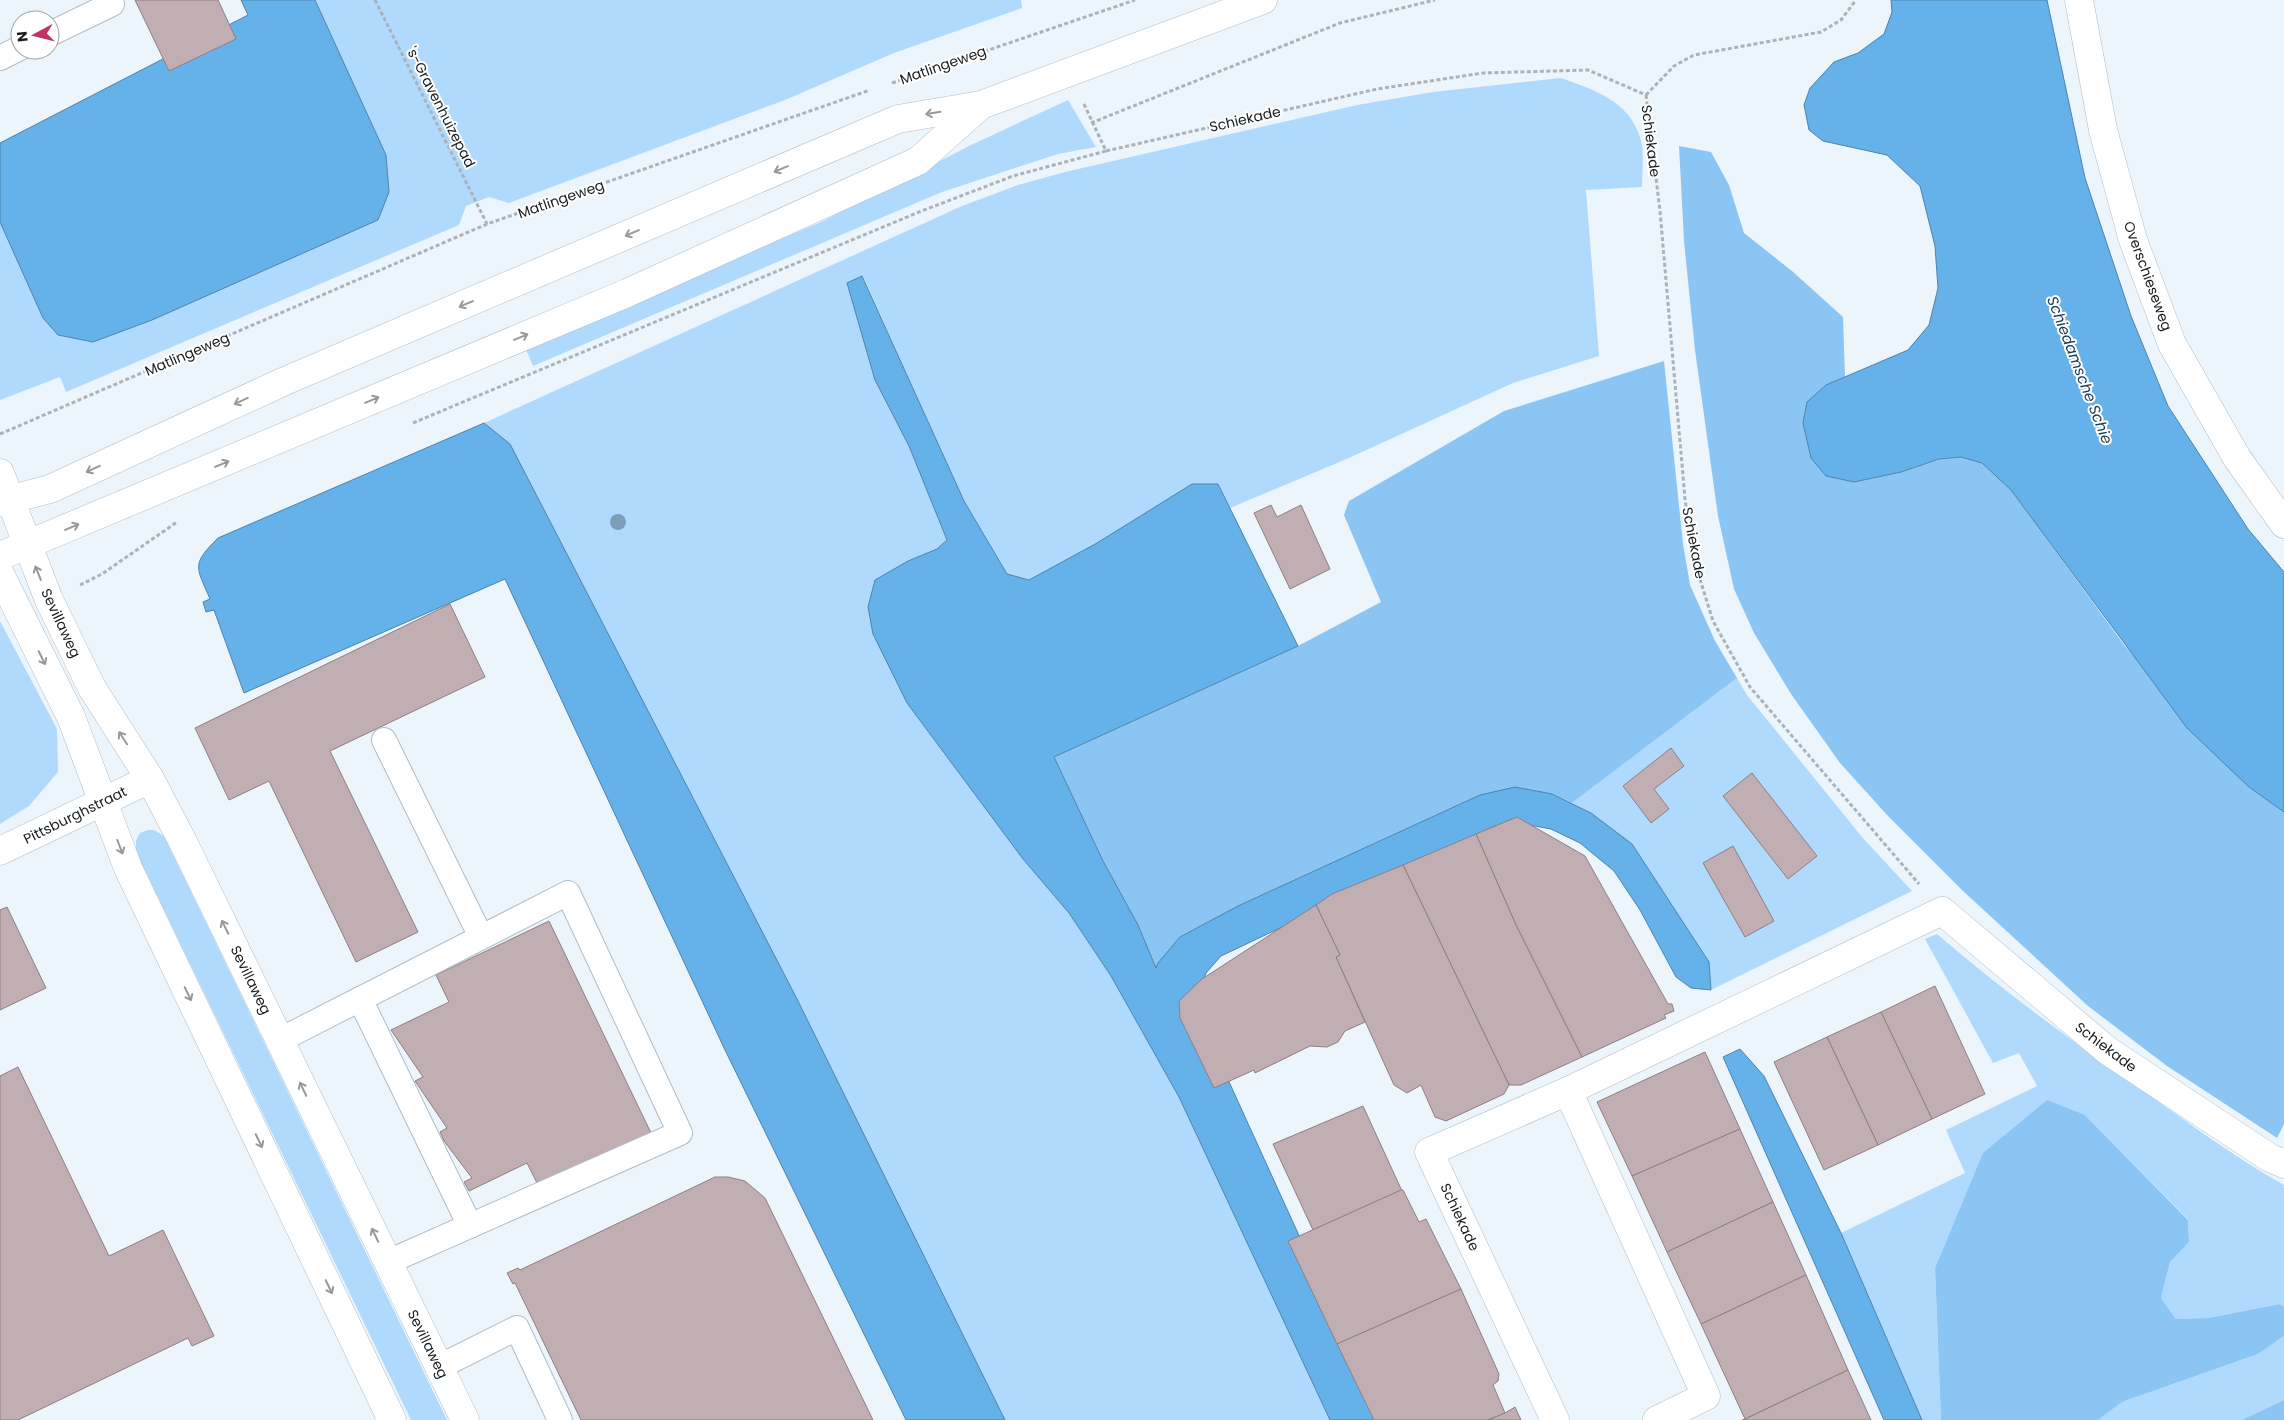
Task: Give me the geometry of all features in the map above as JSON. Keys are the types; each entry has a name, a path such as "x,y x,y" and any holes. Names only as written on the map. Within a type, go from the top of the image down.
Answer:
{"street":[{"path":"0,474 5,500 50,489 285,381 898,119 981,105 1263,0"},
{"name":"Overschieseweg","path":"2079,0 2103,130 2128,222 2172,344 2237,458 2284,524"},
{"path":"0,556 627,293 918,162 981,105"},
{"name":"Sevillaweg","path":"5,500 27,546 49,600 92,688 150,779 183,842 465,1420"},
{"path":"0,574 71,717 128,868 392,1420"},
{"name":"Pittsburghstraat","path":"0,851 150,779"},
{"name":"Schiekade","path":"1555,1420 1429,1152 1568,1091 1942,911 2108,1051 2270,1158 2284,1164"},
{"path":"1568,1091 1706,1396 1657,1420"}],"lane":[{"path":"60,29 112,4"},
{"path":"384,740 481,937"},
{"path":"280,1040 568,893 680,1133 388,1262"},
{"path":"360,999 470,1226"},
{"path":"439,1367 517,1328 560,1420"}],"path":[{"name":"'s-Gravenhuizepad","path":"375,0 487,224"},
{"name":"Matlingeweg","path":"887,84 1135,0"},
{"path":"1091,123 1340,23 1435,0"},
{"name":"Schiekade","path":"1646,95 1674,66 1694,55 1821,32 1841,20 1856,0"},
{"name":"Schiekade","path":"1106,151 1377,89 1482,73 1588,70 1646,95"},
{"path":"408,426 919,212 1013,176 1106,151 1091,123 1069,72"},
{"name":"Matlingeweg","path":"0,434 487,224 878,88"},
{"name":"Schiekade","path":"1646,95 1660,211 1685,499 1694,560 1714,621 1750,687 1942,911"},
{"path":"49,600 102,574 181,519"}],"shaded area":[{"path":"315,0 1021,0 1022,8 894,53 785,100 509,203 489,197 466,206 459,225 66,392 60,377 0,400 0,222 43,318 58,335 93,342 152,320 378,220 386,155"},
{"path":"1561,78 1597,92 1618,105 1635,124 1642,149 1642,187 1586,190 1599,356 1513,383 1349,458 1230,508 1218,484 1097,543 1029,580 1007,574 964,501 863,276 875,380 909,446 947,541 937,549 908,561 873,634 907,703 1023,859 1069,913 1111,976 1179,1097 1330,1420 1005,1420 797,999 510,444 484,423 962,206 1018,185 1065,172 1357,105 1433,92"},
{"path":"1068,100 1096,147 1058,154 942,192 533,366 525,347 821,222 971,145"},
{"path":"1679,146 1711,152 1729,185 1744,233 1792,271 1843,317 1845,377 1826,385 1854,482 1901,472 1939,459 1961,457 1982,463 2011,490 2124,645 2249,787 2284,812 2284,1124 2277,1138 2167,1066 2088,1006 1963,891 1888,816 1840,763 1791,694 1754,633 1734,589 1718,516 1695,350 1684,241"},
{"path":"1664,361 1683,544 1690,585 1715,641 1737,678 1572,803 1552,794 1480,795 1238,906 1180,937 1156,969 1138,925 1103,861 1054,757 1298,646 1381,602 1344,515 1349,501 1504,411"},
{"path":"0,621 57,729 58,772 29,806 0,824"},
{"path":"1737,678 1747,695 1862,837 1912,891 1711,990 1709,962 1591,813 1572,803"},
{"path":"154,830 164,836 447,1420 411,1420 136,852 136,841 140,833"},
{"path":"1937,934 2012,995 2090,1053 2247,1163 2284,1185 2284,1307 2280,1304 2208,1318 2176,1319 2161,1298 2170,1262 2189,1242 2188,1219 2085,1115 1983,1154 1935,1268 1941,1420 1922,1420 1841,1233 1965,1173 1946,1130 2037,1086 2019,1053 1993,1063 1925,939"},
{"path":"2047,1100 2085,1115 2188,1220 2189,1242 2170,1262 2161,1298 2176,1319 2208,1318 2280,1304 2284,1307 2284,1336 2258,1354 2122,1402 2098,1420 1941,1420 1935,1268 1983,1153"},
{"path":"2284,1336 2284,1400 2243,1420 2098,1420 2122,1402 2258,1354"},
{"path":"2284,1400 2284,1420 2242,1420"}],"water":[{"path":"241,0 315,0 386,155 389,192 378,220 152,320 93,342 58,335 43,318 0,222 0,143 248,15"},
{"name":"Schiedamsche Schie","path":"1891,0 2047,0 2085,178 2131,316 2168,406 2248,529 2284,572 2284,812 2249,787 2187,728 2011,490 1982,463 1961,457 1939,459 1901,472 1854,482 1826,476 1811,458 1803,423 1807,402 1826,385 1908,350 1929,325 1938,288 1935,246 1920,186 1887,155 1823,141 1809,130 1804,105 1810,88 1834,62 1858,53 1884,34 1892,12"},
{"path":"862,276 964,501 1007,574 1029,580 1097,543 1192,484 1218,484 1298,646 1054,757 1103,861 1138,925 1156,968 1180,937 1238,906 1480,795 1515,787 1552,794 1591,813 1632,844 1709,962 1711,990 1691,988 1676,977 1640,910 1614,871 1580,843 1551,829 1524,824 1495,826 1221,956 1206,973 1200,990 1220,1062 1383,1420 1330,1420 1179,1097 1111,976 1069,913 1023,859 907,703 873,634 868,607 875,580 908,561 937,549 947,540 909,446 875,380 847,283"},
{"path":"484,423 510,444 797,999 1005,1420 906,1420 725,1050 505,579 244,693 214,610 206,612 203,602 210,599 199,572 199,566 203,554 209,547 218,538"},
{"path":"1740,1049 1764,1076 1841,1233 1922,1420 1884,1420 1723,1057"}],"building":[{"path":"135,0 218,0 236,39 169,71"},
{"path":"1271,505 1277,517 1301,505 1330,569 1290,589 1254,513"},
{"path":"450,604 485,677 330,751 418,932 356,962 269,781 229,800 195,728"},
{"path":"1671,748 1684,766 1654,789 1669,809 1651,823 1623,786"},
{"path":"1752,773 1817,856 1788,879 1723,796"},
{"path":"1517,817 1585,856 1668,1004 1672,1004 1674,1011 1664,1015 1666,1018 1582,1057 1516,925 1476,834"},
{"path":"1476,834 1516,925 1582,1057 1521,1085 1509,1085 1403,865"},
{"path":"1733,846 1774,921 1745,937 1703,863"},
{"path":"1403,865 1509,1085 1504,1094 1446,1121 1435,1117 1421,1085 1407,1093 1394,1085 1336,957 1340,955 1316,905 1332,894"},
{"path":"1316,905 1340,955 1336,957 1365,1022 1345,1031 1338,1042 1327,1047 1310,1046 1255,1073 1254,1070 1214,1088 1180,1018 1179,1001 1202,979"},
{"path":"7,907 46,988 0,1010 0,910"},
{"path":"549,921 652,1135 540,1189 527,1163 469,1191 464,1182 472,1178 444,1141 440,1132 447,1128 415,1081 423,1077 391,1030 449,1002 436,975"},
{"path":"1935,986 1985,1094 1932,1119 1881,1012"},
{"path":"1881,1012 1932,1119 1878,1145 1827,1037"},
{"path":"1827,1037 1878,1145 1824,1170 1774,1062"},
{"path":"1705,1052 1740,1129 1632,1176 1597,1102"},
{"path":"18,1067 109,1256 163,1230 214,1336 192,1346 188,1338 18,1420 0,1420 0,1076"},
{"path":"1363,1106 1402,1191 1313,1230 1273,1144"},
{"path":"1740,1129 1773,1202 1667,1252 1632,1176"},
{"path":"715,1177 728,1177 745,1181 765,1198 873,1420 581,1420 515,1283 513,1284 507,1273 518,1268 520,1270"},
{"path":"1403,1190 1419,1222 1426,1219 1461,1289 1337,1344 1288,1241"},
{"path":"1773,1202 1806,1275 1701,1324 1667,1252"},
{"path":"1806,1275 1848,1370 1745,1419 1701,1324"},
{"path":"1461,1289 1499,1374 1498,1381 1493,1385 1505,1413 1488,1420 1374,1420 1337,1344"},
{"path":"1848,1370 1871,1420 1742,1420 1745,1419"},
{"path":"1515,1407 1521,1420 1488,1420 1505,1413"}]}
